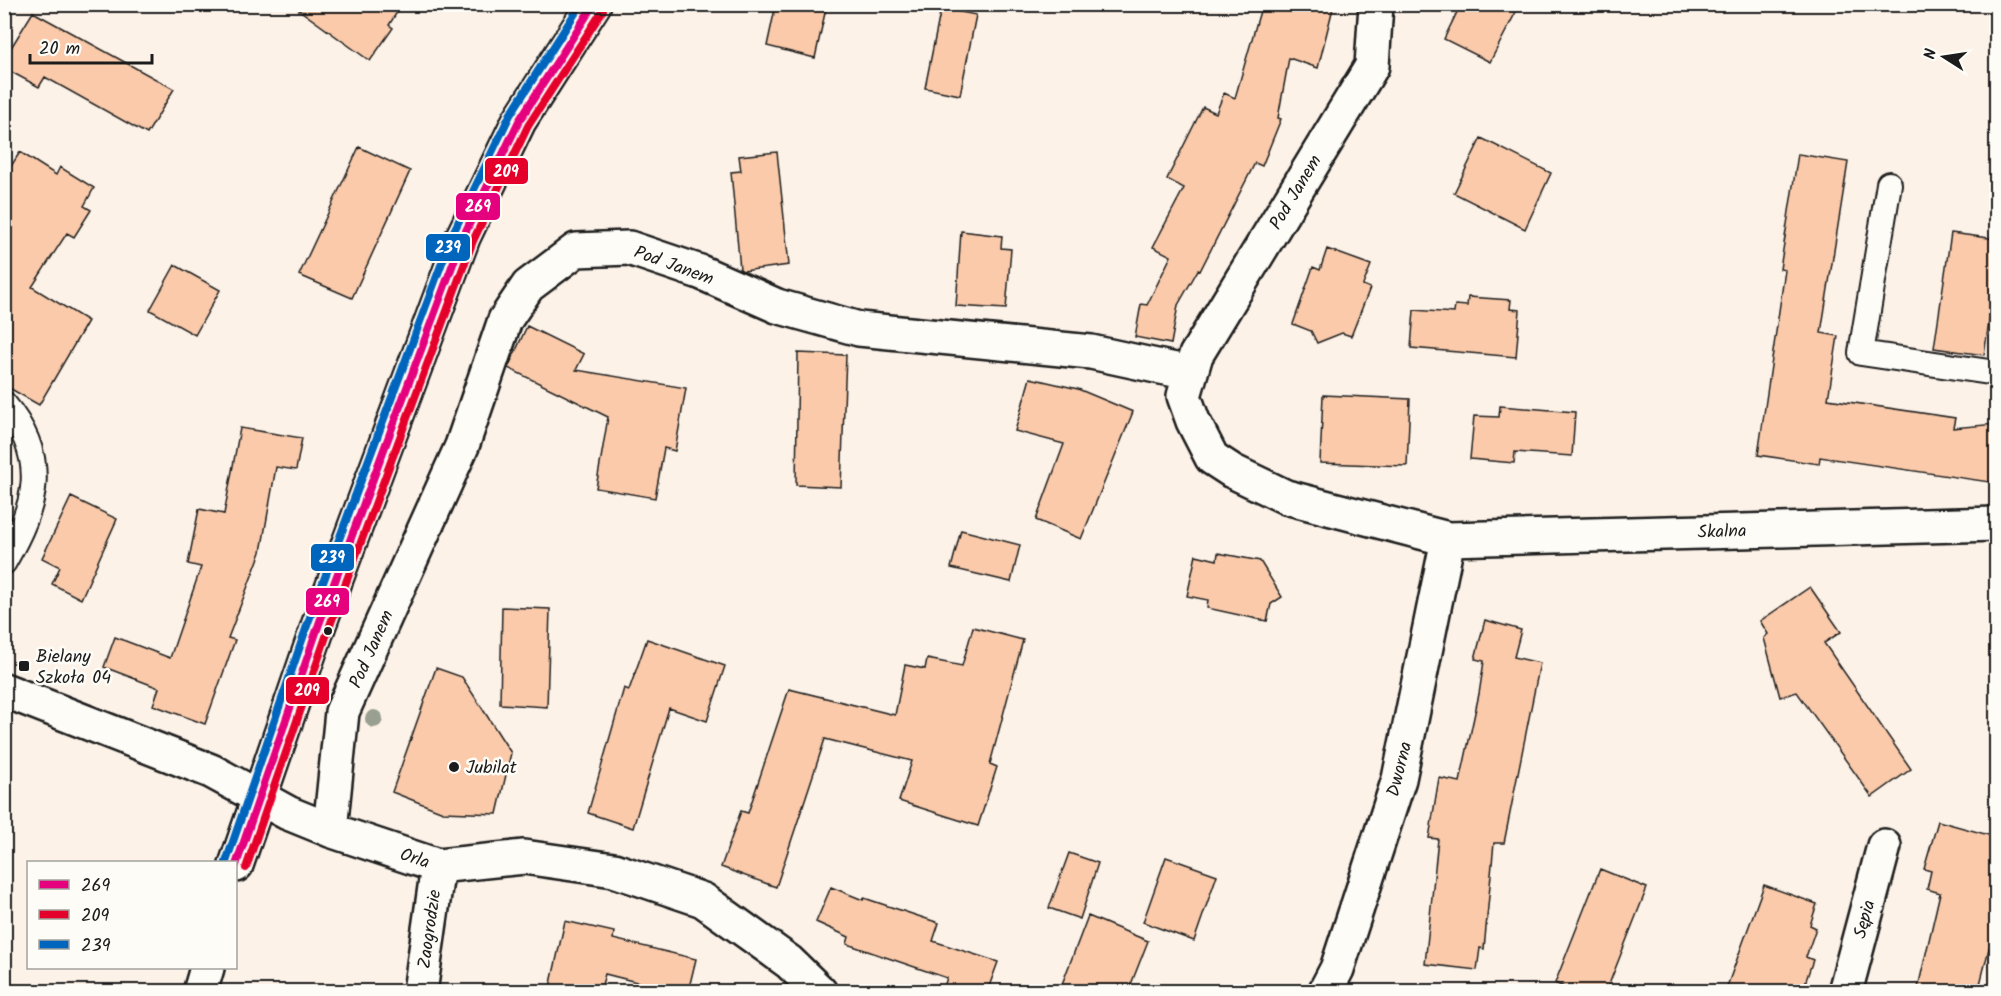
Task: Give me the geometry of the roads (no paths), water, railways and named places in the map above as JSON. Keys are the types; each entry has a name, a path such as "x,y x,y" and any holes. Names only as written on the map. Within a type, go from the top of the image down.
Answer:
{"street":[{"path":"237,862 257,796 463,237 519,121 594,4"},
{"name":"Pod Janem","path":"1376,4 1372,66 1196,355 1184,396 1193,421 1212,458 1232,471 1286,497 1448,539"},
{"name":"Pod Janem","path":"330,830 342,712 462,446 505,320 528,286 576,250 629,248 700,272 777,306 859,329 1091,352 1189,373"},
{"name":"Skalna","path":"1448,539 1996,524"},
{"name":"Dworna","path":"1325,992 1336,969 1399,779 1448,539"},
{"name":"Orla","path":"4,690 211,771 288,813 330,830 438,866 524,857 614,870 703,900 789,962 820,992"},
{"name":"Sępia","path":"1845,992 1884,846"},
{"name":"Zaogrodzie","path":"420,992 438,866"},
{"path":"201,992 207,969"}],"lane":[{"path":"1888,184 1861,353 1996,373"},
{"path":"4,404 20,422 33,459 34,496 20,535 4,562"}],"place":[{"name":"Bielany Szkoła 04","path":"24,666"},
{"name":"Jubilat","path":"454,767"}]}
